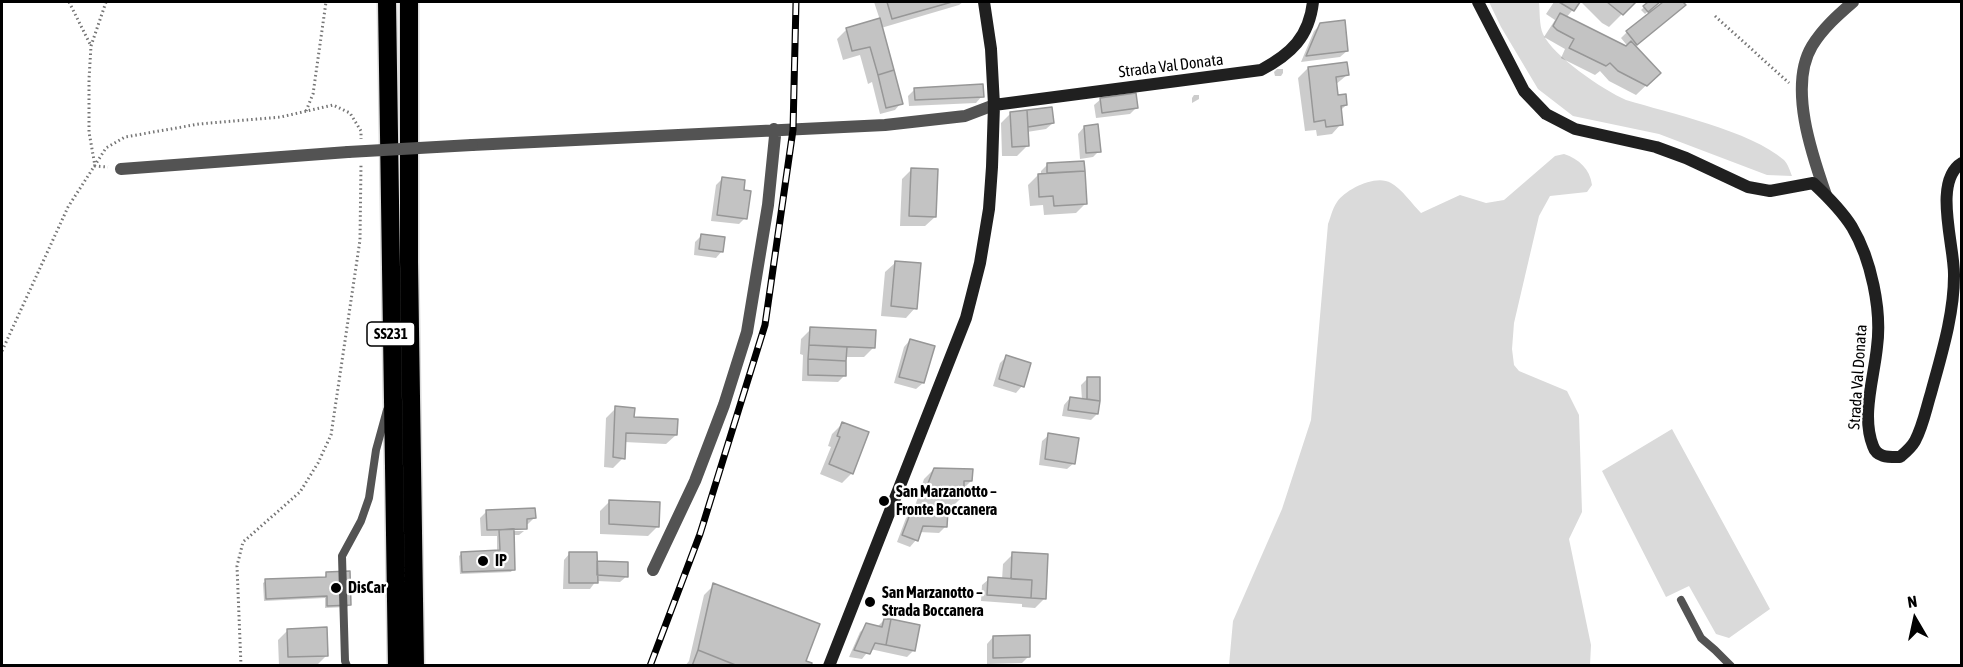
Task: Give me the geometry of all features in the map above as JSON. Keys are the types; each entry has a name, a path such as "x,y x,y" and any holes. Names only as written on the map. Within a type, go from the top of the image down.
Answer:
{"highway":[{"name":"SS231","path":"387,2 397,666"},
{"name":"SS231","path":"409,2 409,262 415,666"}],"street":[{"path":"829,666 966,318 980,263 989,209 994,105 991,50 984,2"},
{"name":"Strada Val Donata","path":"994,105 1261,70 1280,60 1297,44 1311,18 1313,2"},
{"name":"Strada Val Donata","path":"1478,2 1524,91 1546,114 1575,129 1656,147 1748,187 1770,190 1813,183 1826,195 1852,227 1867,260 1874,290 1879,321 1869,411 1870,438 1879,455 1900,457 1909,451 1923,421 1942,351 1954,276 1947,191 1949,178 1956,166 1962,163"},
{"path":"1826,195 1809,146 1803,95 1804,67 1811,48 1824,29 1853,2"},
{"path":"121,169 471,144 885,125 965,116 994,105"},
{"path":"653,570 695,481 724,405 747,332 768,205 774,129"}],"lane":[{"path":"347,666 342,556 361,521 369,498 376,450 392,391"},
{"path":"1681,600 1701,638 1731,666"}],"path":[{"path":"69,2 91,46"},
{"path":"95,166 89,132 91,46 106,2"},
{"path":"306,111 313,94 326,2"},
{"path":"1715,16 1803,95"},
{"path":"2,351 68,207 106,148 124,137 199,124 281,117 333,105 350,113 361,131 361,142"},
{"path":"241,666 237,566 243,542 300,492 318,463 330,435 360,240 361,164"},
{"path":"95,166 121,169"}],"shaded area":[{"path":"1489,2 1539,2 1540,22 1548,43 1592,81 1626,100 1709,124 1751,140 1784,160 1792,176 1767,175 1659,134 1573,116 1538,89 1501,27"},
{"path":"1564,154 1583,165 1592,185 1587,192 1550,196 1539,216 1514,323 1512,349 1514,365 1519,371 1567,391 1579,415 1582,512 1569,539 1591,645 1590,665 1229,665 1233,621 1282,509 1311,420 1328,224 1337,202 1354,188 1378,180 1395,185 1421,213 1460,195 1486,203 1504,200 1555,156"},
{"path":"1672,429 1770,609 1729,638 1716,634 1689,586 1666,597 1602,471"}],"building":[{"path":"887,2 952,2 892,19"},
{"path":"1559,2 1580,2 1574,11"},
{"path":"1607,2 1636,2 1623,15"},
{"path":"1648,2 1660,2 1648,12 1643,6"},
{"path":"1663,2 1683,2 1686,5 1637,45 1626,31"},
{"path":"1560,13 1626,46 1631,41 1661,73 1647,86 1618,71 1610,63 1606,66 1569,48 1574,39 1553,26"},
{"path":"880,18 894,70 878,75 870,47 852,51 846,28"},
{"path":"1345,20 1348,51 1306,56 1320,23"},
{"path":"1347,62 1349,75 1336,77 1338,95 1346,94 1347,105 1341,106 1343,125 1326,127 1325,120 1314,122 1308,67"},
{"path":"894,70 903,104 886,108 878,75"},
{"path":"983,84 984,97 915,100 914,88"},
{"path":"1136,93 1138,108 1102,113 1100,98"},
{"path":"1052,107 1054,123 1028,127 1027,110"},
{"path":"1027,110 1029,146 1012,147 1010,112"},
{"path":"1098,124 1101,152 1086,153 1084,126"},
{"path":"1084,161 1085,171 1047,173 1047,163"},
{"path":"911,168 938,169 936,217 909,216"},
{"path":"1085,171 1087,204 1054,206 1053,196 1039,197 1038,174"},
{"path":"722,177 745,180 744,190 751,191 747,219 717,215"},
{"path":"701,234 725,237 723,252 699,249"},
{"path":"895,261 921,263 917,309 891,306"},
{"path":"810,327 876,330 875,348 809,345"},
{"path":"910,339 935,346 924,383 899,377"},
{"path":"809,345 847,347 846,361 808,359"},
{"path":"1006,355 1031,363 1024,387 999,379"},
{"path":"808,359 846,361 846,376 808,375"},
{"path":"1087,377 1100,377 1100,401 1087,399"},
{"path":"1070,397 1100,401 1098,414 1068,410"},
{"path":"615,406 635,408 634,417 678,419 677,435 626,433 625,459 613,457"},
{"path":"842,422 869,432 853,474 829,464 840,437 837,436"},
{"path":"1048,433 1079,438 1075,464 1045,459"},
{"path":"934,468 973,469 972,481 964,481 964,497 923,496"},
{"path":"609,500 660,502 659,527 609,524"},
{"path":"535,508 536,518 527,519 527,529 487,530 486,510"},
{"path":"912,509 948,510 947,527 923,526 918,541 902,535"},
{"path":"514,529 515,570 462,572 461,552 500,550 499,530"},
{"path":"569,552 597,552 598,583 569,583"},
{"path":"1012,552 1048,554 1046,599 1031,598 1032,580 1011,579"},
{"path":"597,561 628,562 628,577 597,575"},
{"path":"350,571 351,605 327,606 327,596 266,599 265,579 326,577 326,572"},
{"path":"988,577 1032,580 1031,598 987,595"},
{"path":"713,583 820,624 806,661 812,663 811,666 738,666 698,650"},
{"path":"884,619 891,619 886,645 875,643 870,654 854,650 866,623 882,627"},
{"path":"891,619 920,625 915,651 886,645"},
{"path":"327,627 328,656 288,657 287,629"},
{"path":"1030,635 1030,657 993,658 993,636"},
{"path":"698,650 738,666 692,666"}],"railway":[{"path":"650,666 700,534 765,325 793,130 796,2"}],"place":[{"name":"San Marzanotto – Fronte Boccanera","path":"884,501"},
{"name":"IP","path":"483,561"},
{"name":"DisCar","path":"336,588"},
{"name":"San Marzanotto – Strada Boccanera","path":"870,602"}]}
